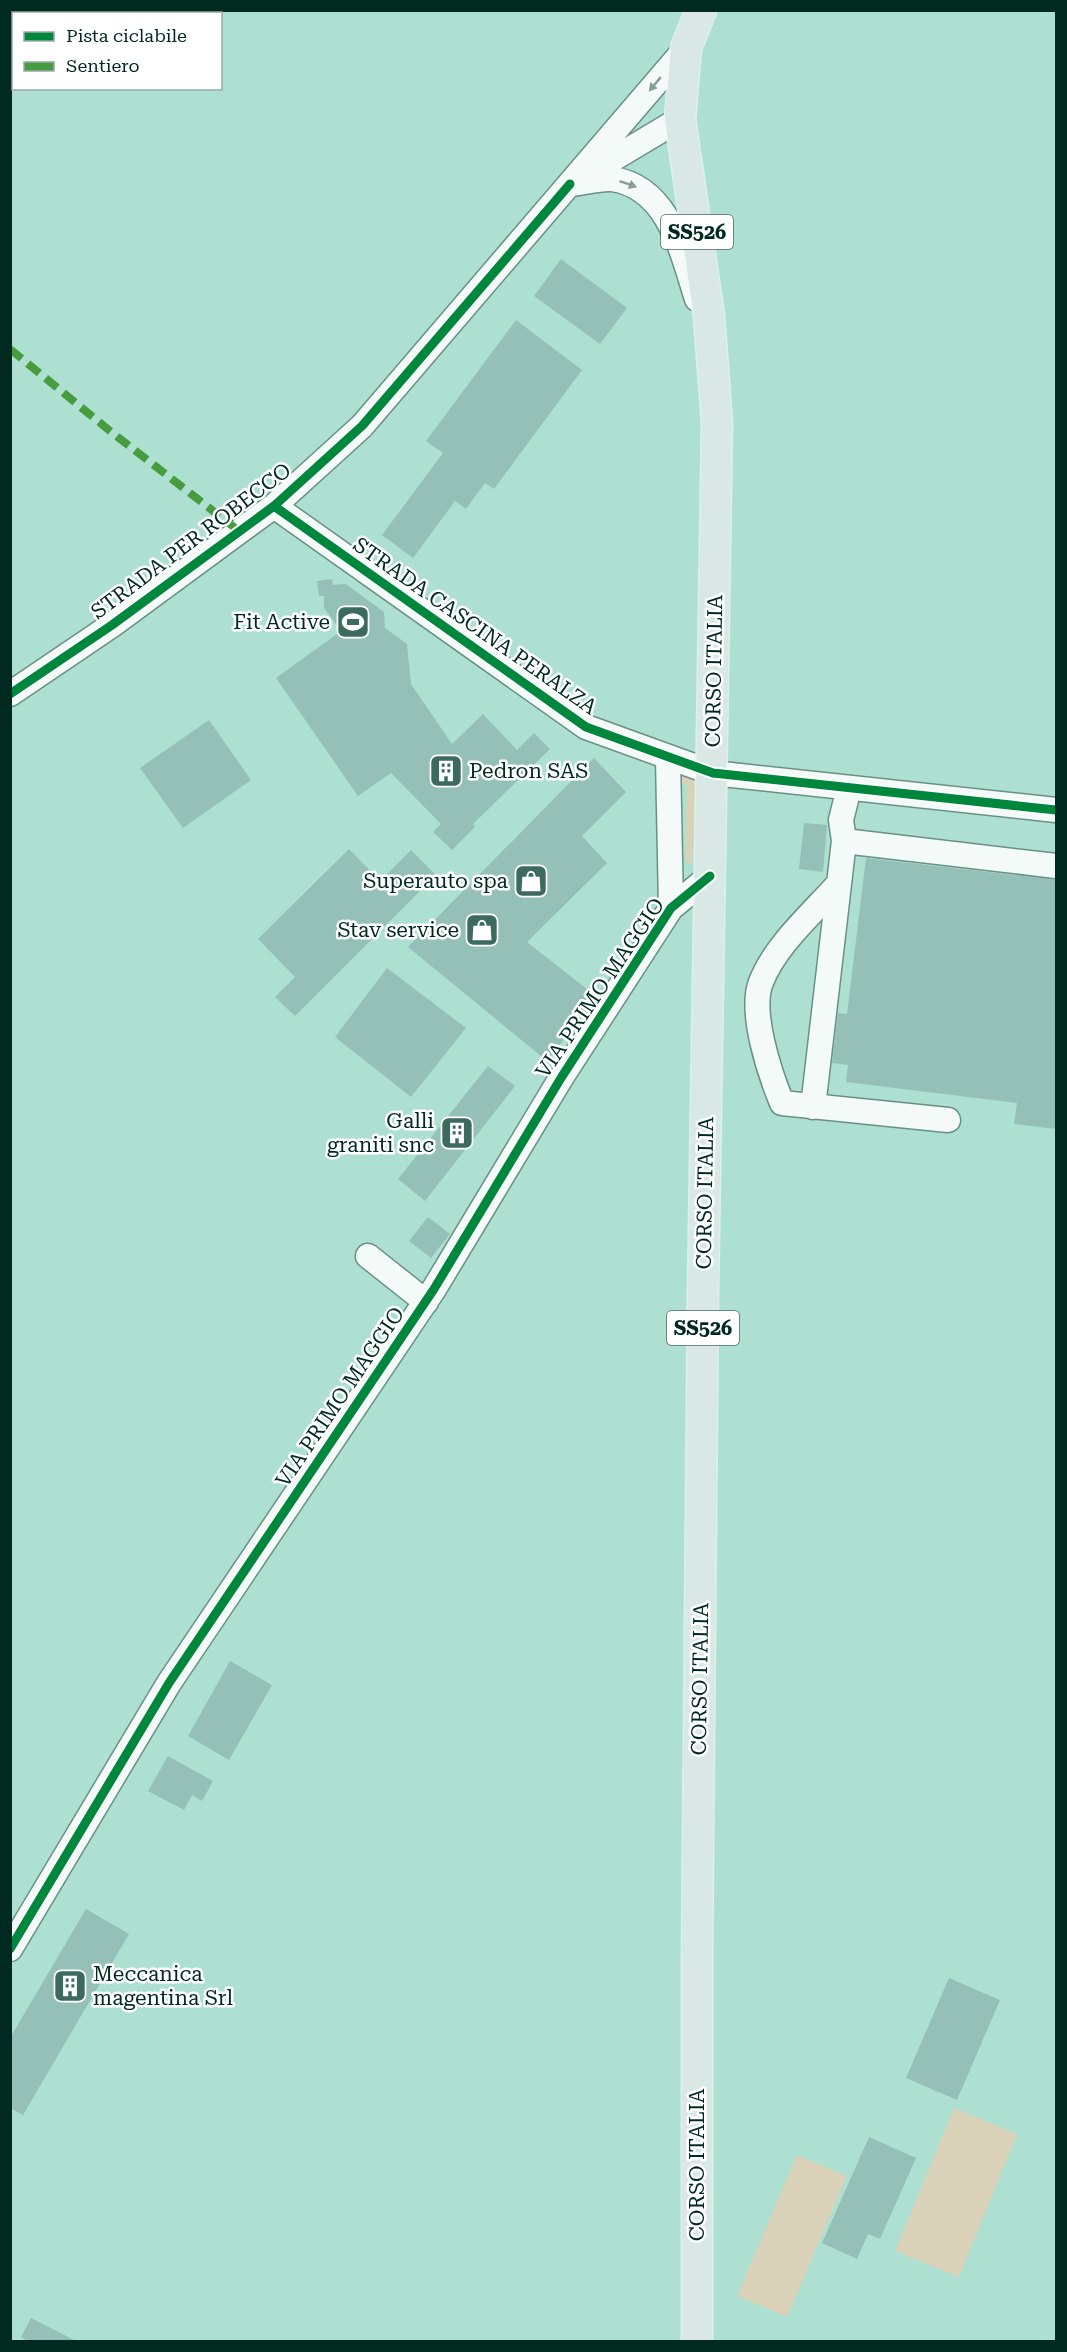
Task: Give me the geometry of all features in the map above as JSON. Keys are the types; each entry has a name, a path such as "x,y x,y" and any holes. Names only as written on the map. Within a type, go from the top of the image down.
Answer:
{"main road":[{"name":"SS526","path":"686,48 701,10"},
{"name":"CORSO ITALIA","path":"686,48 677,131 710,316 717,423 697,1934 697,2342"}],"street":[{"name":"STRADA PER ROBECCO","path":"10,694 112,625 274,506 362,426 686,48"},
{"path":"624,121 645,120 660,123 677,131"},
{"name":"STRADA PER ROBECCO","path":"570,184 677,131"},
{"path":"570,184 609,179 633,184 655,202 673,228 698,302 710,316"},
{"name":"STRADA CASCINA PERALZA","path":"274,506 586,728 713,773 1056,810"},
{"path":"668,758 671,908"},
{"path":"813,1107 844,841 841,820 849,788"},
{"path":"844,841 1056,866"},
{"name":"VIA PRIMO MAGGIO","path":"10,1949 169,1683 426,1302 561,1078 671,908 710,876"},
{"path":"839,884 771,961 760,984 759,1011 768,1070 782,1103 948,1120"},
{"path":"368,1256 426,1302"}],"shaded area":[{"path":"675,770 690,775 697,782 692,865 685,861 687,785 674,779"},
{"path":"954,2108 1017,2134 959,2277 895,2251"},
{"path":"797,2155 847,2176 787,2317 737,2296"}],"building":[{"path":"561,259 627,308 600,344 534,296"},
{"path":"516,320 582,370 494,489 485,483 466,509 455,501 413,558 382,535 443,453 426,441"},
{"path":"332,579 333,585 346,584 384,612 385,628 407,644 411,684 452,744 483,714 517,750 534,733 550,749 473,824 475,827 452,850 433,832 441,824 391,773 358,796 276,678 341,631 324,608 324,596 319,596 317,581"},
{"path":"209,720 251,780 183,828 140,768"},
{"path":"594,758 626,792 582,836 607,863 527,942 597,997 547,1061 408,947"},
{"path":"804,823 827,825 823,872 799,869"},
{"path":"349,849 380,881 411,850 436,875 295,1016 275,997 295,977 258,939"},
{"path":"866,858 1056,880 1056,1129 1014,1124 1017,1103 846,1082 848,1065 832,1063 838,1013 847,1014"},
{"path":"387,968 466,1028 411,1097 335,1037"},
{"name":"Galli graniti snc","path":"488,1066 515,1086 425,1201 398,1179"},
{"path":"428,1217 450,1234 431,1258 409,1241"},
{"path":"230,1661 272,1685 229,1760 188,1736"},
{"path":"168,1756 213,1781 202,1801 192,1795 184,1810 148,1791"},
{"name":"Meccanica magentina Srl","path":"86,1909 129,1934 23,2115 10,2108 10,2038"},
{"path":"949,1978 1000,2000 957,2100 906,2078"},
{"path":"869,2137 916,2158 880,2239 868,2234 857,2259 822,2243"},
{"path":"31,2318 78,2342 29,2342 21,2337"}],"marked path":[{"path":"10,349 110,431 239,531"}],"cycle path":[{"path":"10,694 112,625 274,506 362,426 570,184"},
{"path":"274,506 586,727 713,773 1056,810"},
{"path":"10,1949 169,1683 434,1289 561,1078 671,908 710,876"}],"place":[{"name":"Fit Active","path":"353,622"},
{"name":"Pedron SAS","path":"446,771"},
{"name":"Superauto spa","path":"531,881"},
{"name":"Stav service","path":"482,930"},
{"name":"Galli graniti snc","path":"457,1133"},
{"name":"Meccanica magentina Srl","path":"70,1986"}]}
